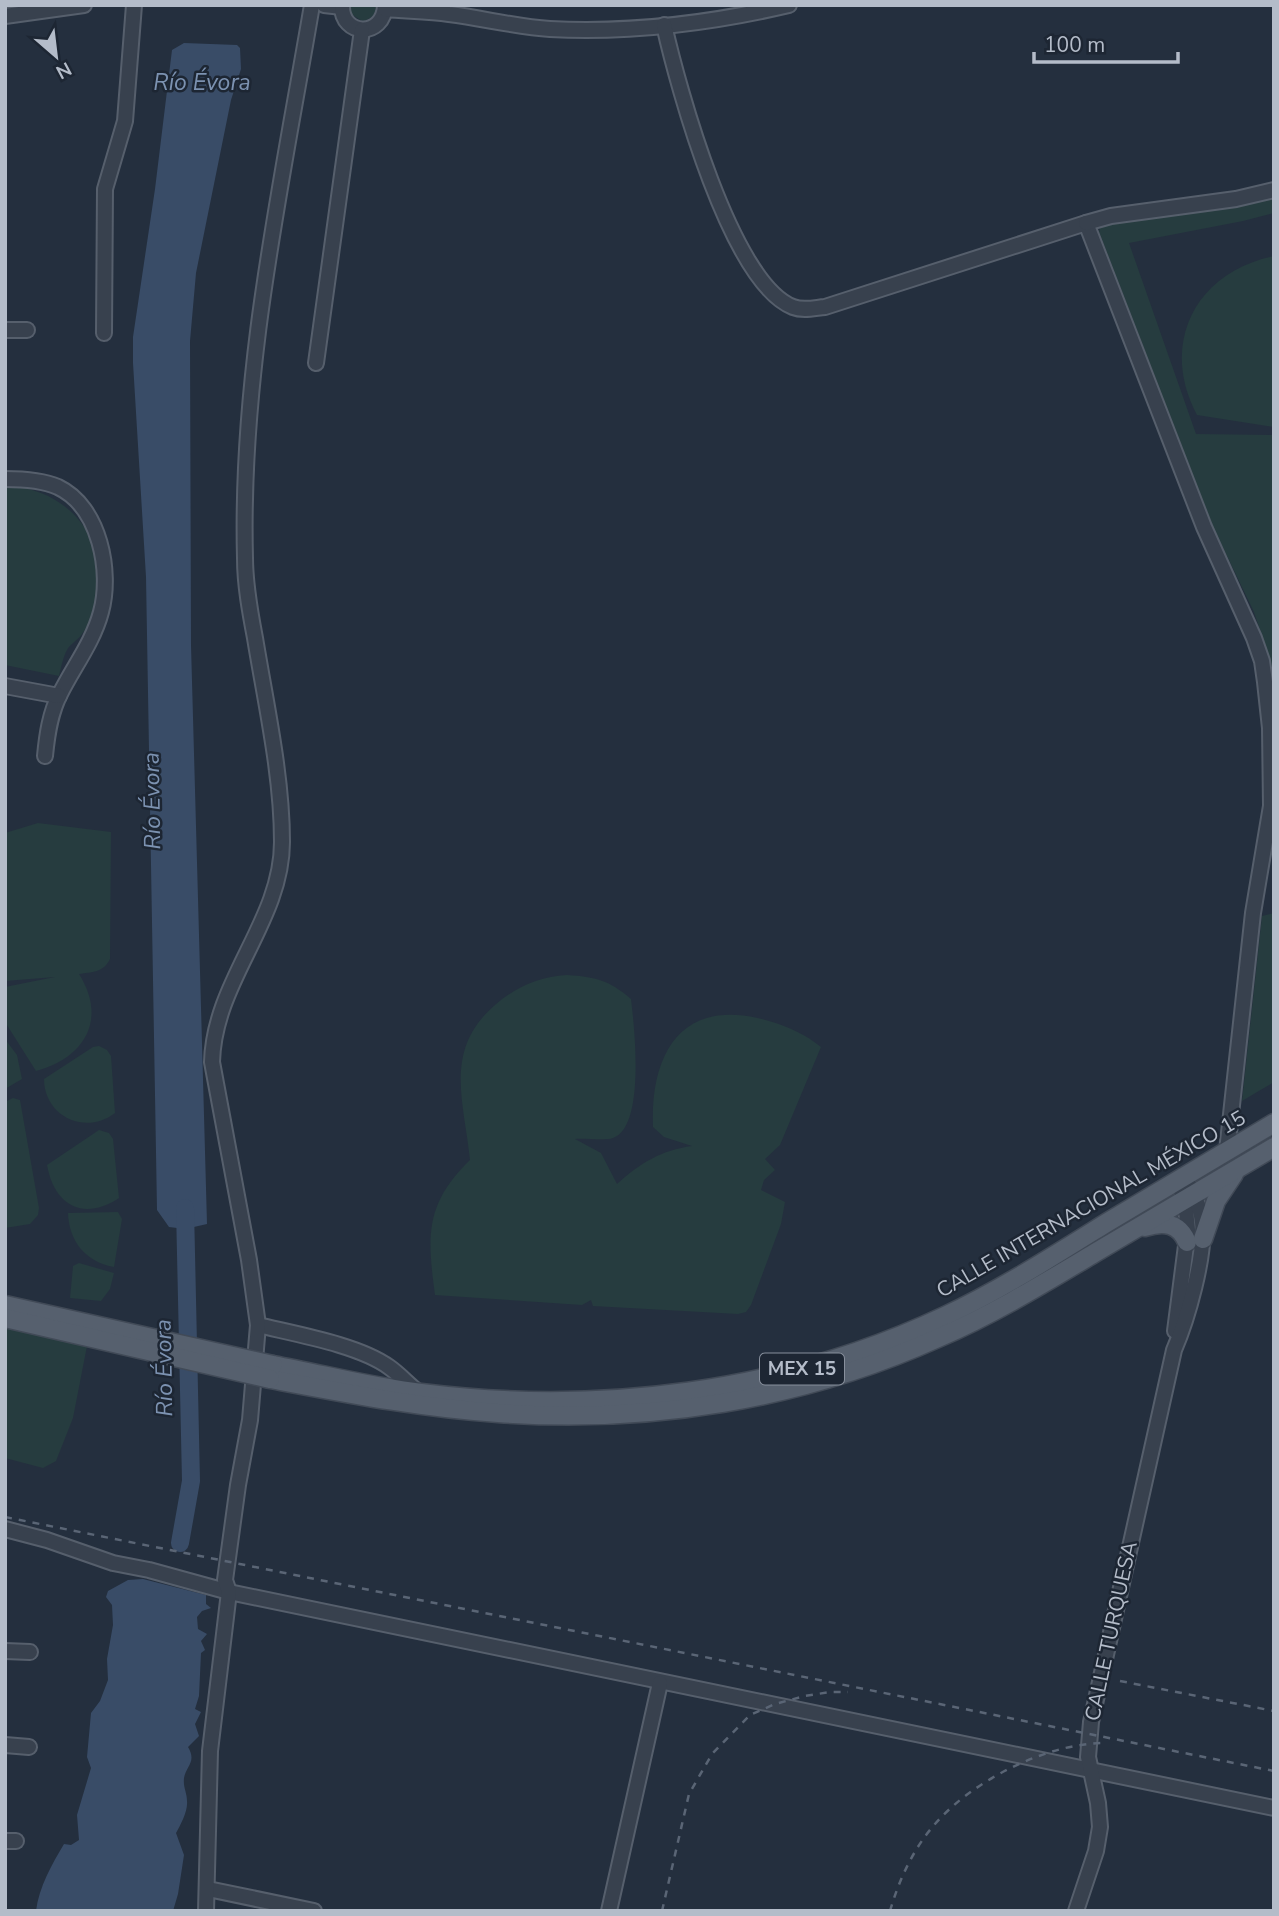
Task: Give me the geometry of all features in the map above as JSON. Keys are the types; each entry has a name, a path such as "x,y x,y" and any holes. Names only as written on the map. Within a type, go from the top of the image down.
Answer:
{"main road":[{"name":"CALLE INTERNACIONAL MÉXICO 15","path":"271,1372 509,1401 625,1399 710,1389 799,1369 871,1347 946,1316 998,1289 1274,1123"},
{"name":"CALLE INTERNACIONAL MÉXICO 15","path":"271,1372 411,1404 496,1413 590,1416 700,1407 807,1384 906,1352 994,1311 1274,1147"},
{"path":"1129,1233 1161,1223 1178,1229 1195,1241 1216,1201 1239,1168"},
{"name":"MEX 15","path":"5,1305 271,1372"},
{"name":"MEX 15","path":"5,1318 271,1372"}],"street":[{"path":"5,16 84,5"},
{"path":"104,333 105,189 125,121 134,5"},
{"path":"206,1911 210,1751 229,1592 225,1580 237,1485 250,1420 258,1325 249,1260 212,1062 213,1044 221,1008 276,886 281,865 277,784 246,583 246,479 255,342 312,5"},
{"path":"324,5 342,6 348,24 362,30 377,25 385,7 549,29 609,29 747,14 789,5"},
{"path":"664,25 682,100 726,219 751,266 778,297 793,307 825,307 1111,216 1236,200 1274,190"},
{"path":"316,363 362,30"},
{"path":"1086,223 1205,527 1262,661 1271,747 1271,806 1253,913 1227,1151"},
{"path":"5,330 27,330"},
{"path":"5,480 29,480 60,488 86,513 100,542 104,581 101,612 89,641 59,696 49,723 45,756"},
{"path":"5,685 59,696"},
{"name":"CALLE TURQUESA","path":"1076,1911 1096,1851 1100,1828 1098,1803 1089,1770 1088,1744 1091,1723 1174,1350 1195,1241 1190,1197 1180,1178"},
{"path":"258,1325 373,1358 388,1366 418,1392"},
{"path":"5,1530 47,1540 113,1563 229,1592 1274,1808"},
{"path":"5,1651 30,1652"},
{"path":"609,1911 660,1683"},
{"path":"5,1745 29,1746"},
{"path":"208,1889 314,1911"}],"green space":[{"path":"349,5 376,5 372,16 362,21 351,14"},
{"path":"1274,193 1274,213 1129,243 1196,434 1274,435 1274,694 1267,651 1254,612 1213,527 1099,232 1101,225 1111,222"},
{"path":"1274,256 1274,427 1197,415 1186,388 1182,362 1184,338 1192,315 1205,295 1223,278 1246,265"},
{"path":"5,486 29,489 50,497 68,509 83,525 93,543 99,564 100,587 95,610 84,632 67,650 59,676 5,665"},
{"path":"38,823 111,832 110,959 101,969 79,974 91,1007 91,1021 86,1035 67,1057 36,1071 5,1022 5,987 55,977 5,981 5,833"},
{"path":"1274,913 1274,1082 1242,1101 1262,916"},
{"path":"567,975 602,981 631,999 636,1074 630,1115 623,1130 613,1138 575,1139 601,1153 617,1184 652,1159 692,1146 664,1137 653,1127 658,1074 666,1053 678,1035 695,1023 715,1016 740,1015 783,1026 821,1047 780,1145 765,1159 775,1170 764,1180 761,1190 785,1202 781,1224 746,1312 738,1314 593,1306 591,1300 582,1305 435,1295 431,1238 437,1206 444,1191 470,1160 461,1077 468,1040 479,1022 495,1005 512,993 538,980"},
{"path":"5,1039 17,1055 22,1079 5,1089"},
{"path":"99,1046 111,1056 115,1113 91,1123 79,1122 59,1112 51,1103 44,1079 93,1047"},
{"path":"13,1098 20,1100 39,1208 38,1215 30,1224 5,1228 5,1102"},
{"path":"99,1130 109,1133 113,1139 119,1198 94,1209 82,1209 63,1199 56,1190 47,1165"},
{"path":"118,1212 122,1219 114,1267 95,1261 81,1249 72,1233 68,1213"},
{"path":"79,1263 114,1273 110,1289 101,1301 70,1298 73,1266"},
{"path":"5,1323 87,1346 73,1418 56,1461 43,1468 5,1458"}],"water":[{"name":"Río Évora","path":"184,43 237,45 240,48 241,69 231,100 196,273 190,341 191,645 207,1224 185,1229 169,1227 157,1210 146,577 133,363 133,337 172,50"},
{"path":"143,1579 206,1595 206,1604 211,1608 202,1611 197,1617 198,1629 207,1634 201,1641 205,1650 201,1653 199,1696 195,1709 201,1712 195,1724 199,1736 188,1747 190,1764 184,1778 187,1805 176,1833 184,1855 173,1911 36,1911 43,1885 64,1844 71,1845 79,1840 77,1815 91,1768 87,1757 91,1713 100,1701 108,1680 107,1659 113,1625 112,1605 106,1597 108,1591 128,1580"}],"waterway":[{"name":"Río Évora","path":"180,1543 191,1481 185,1208"}],"railway":[{"path":"5,1517 1274,1771"},
{"path":"1120,1681 1274,1711"},
{"path":"662,1911 689,1794 712,1754 750,1715 775,1704 805,1696 848,1692"},
{"path":"890,1911 913,1854 935,1824 970,1793 991,1779 1037,1757 1085,1744 1107,1743"}]}
